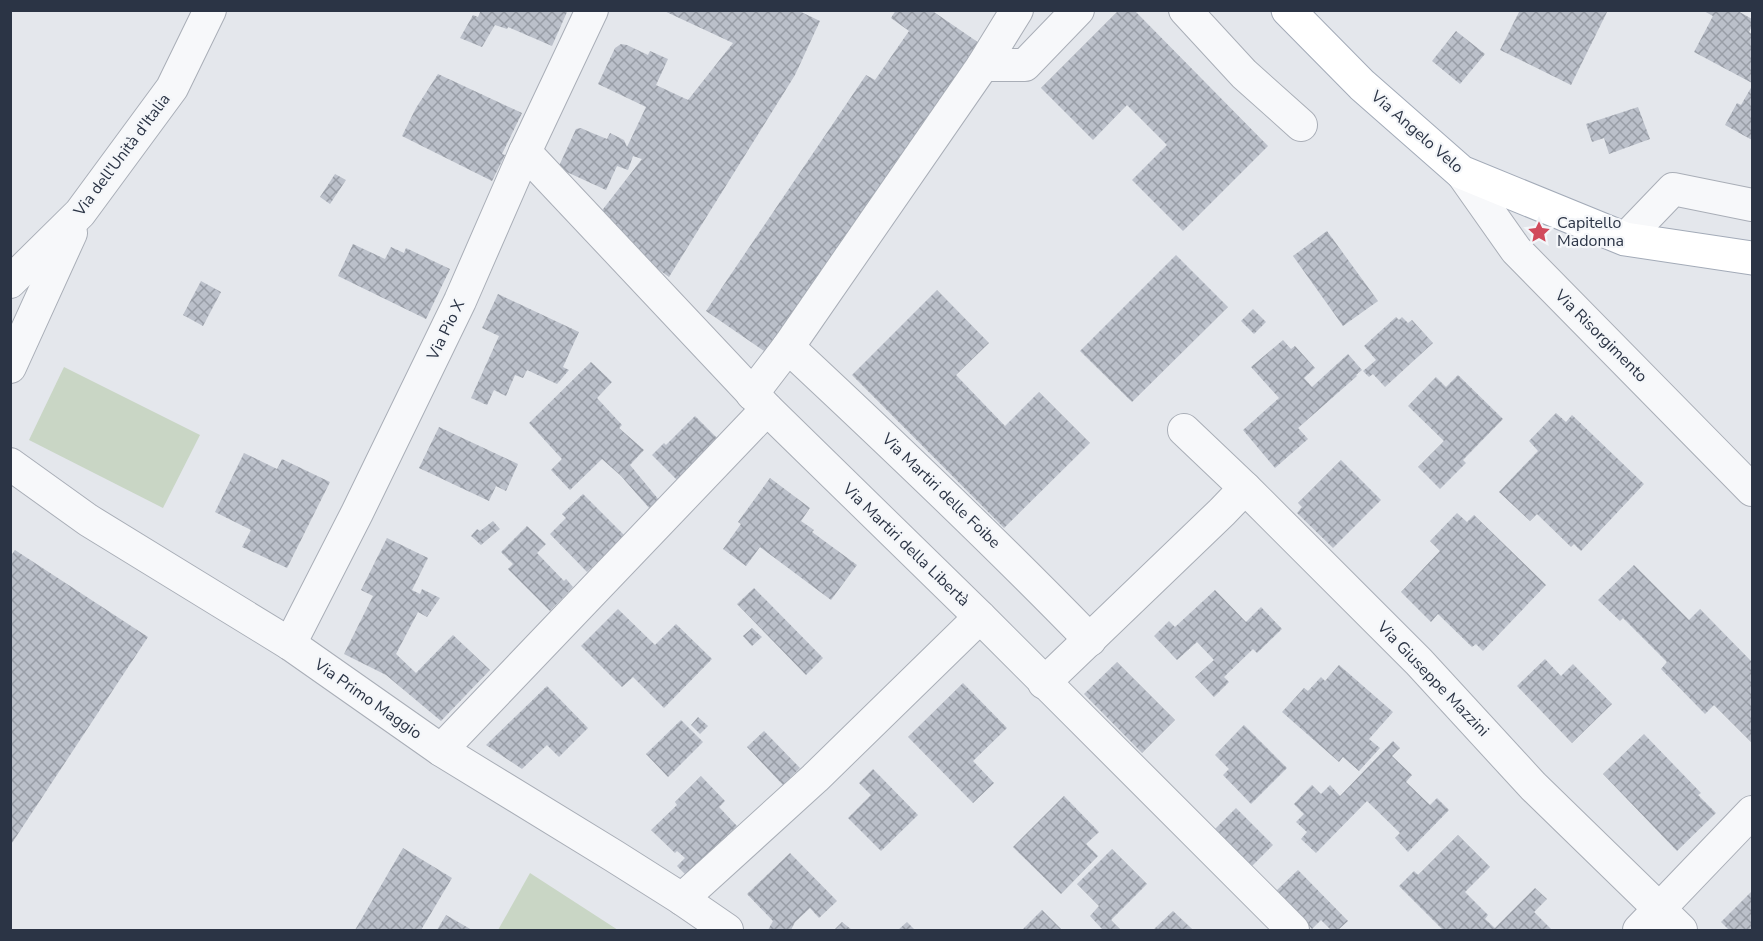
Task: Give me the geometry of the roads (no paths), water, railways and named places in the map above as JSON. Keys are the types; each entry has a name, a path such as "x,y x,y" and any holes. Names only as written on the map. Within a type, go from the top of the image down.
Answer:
{"main road":[{"name":"Via Angelo Velo","path":"1287,10 1362,85 1461,172 1625,239 1752,258"}],"street":[{"name":"Via dell'Unità d'Italia","path":"10,282 80,213 172,88 210,10"},
{"name":"Via Pio X","path":"290,644 357,513 455,311 525,152 592,10"},
{"path":"441,750 759,402 788,347 983,65 1017,10"},
{"path":"983,65 1025,65 1078,10"},
{"path":"1185,10 1244,74 1301,125"},
{"name":"Via Martiri della Libertà","path":"525,152 759,402 980,617 1293,930"},
{"name":"Via Risorgimento","path":"1461,172 1516,250 1752,490"},
{"path":"1625,239 1673,189 1752,205"},
{"path":"10,367 80,213"},
{"name":"Via Martiri delle Foibe","path":"788,347 1019,566 1090,640"},
{"name":"Via Giuseppe Mazzini","path":"1184,430 1419,662 1660,923"},
{"name":"Via Primo Maggio","path":"10,464 88,520 290,644 441,750 682,899 727,930"},
{"path":"1044,683 1245,488"},
{"path":"682,899 815,778 980,617"},
{"path":"1660,923 1752,812"}],"place":[{"name":"Capitello Madonna","path":"1539,232"}]}
